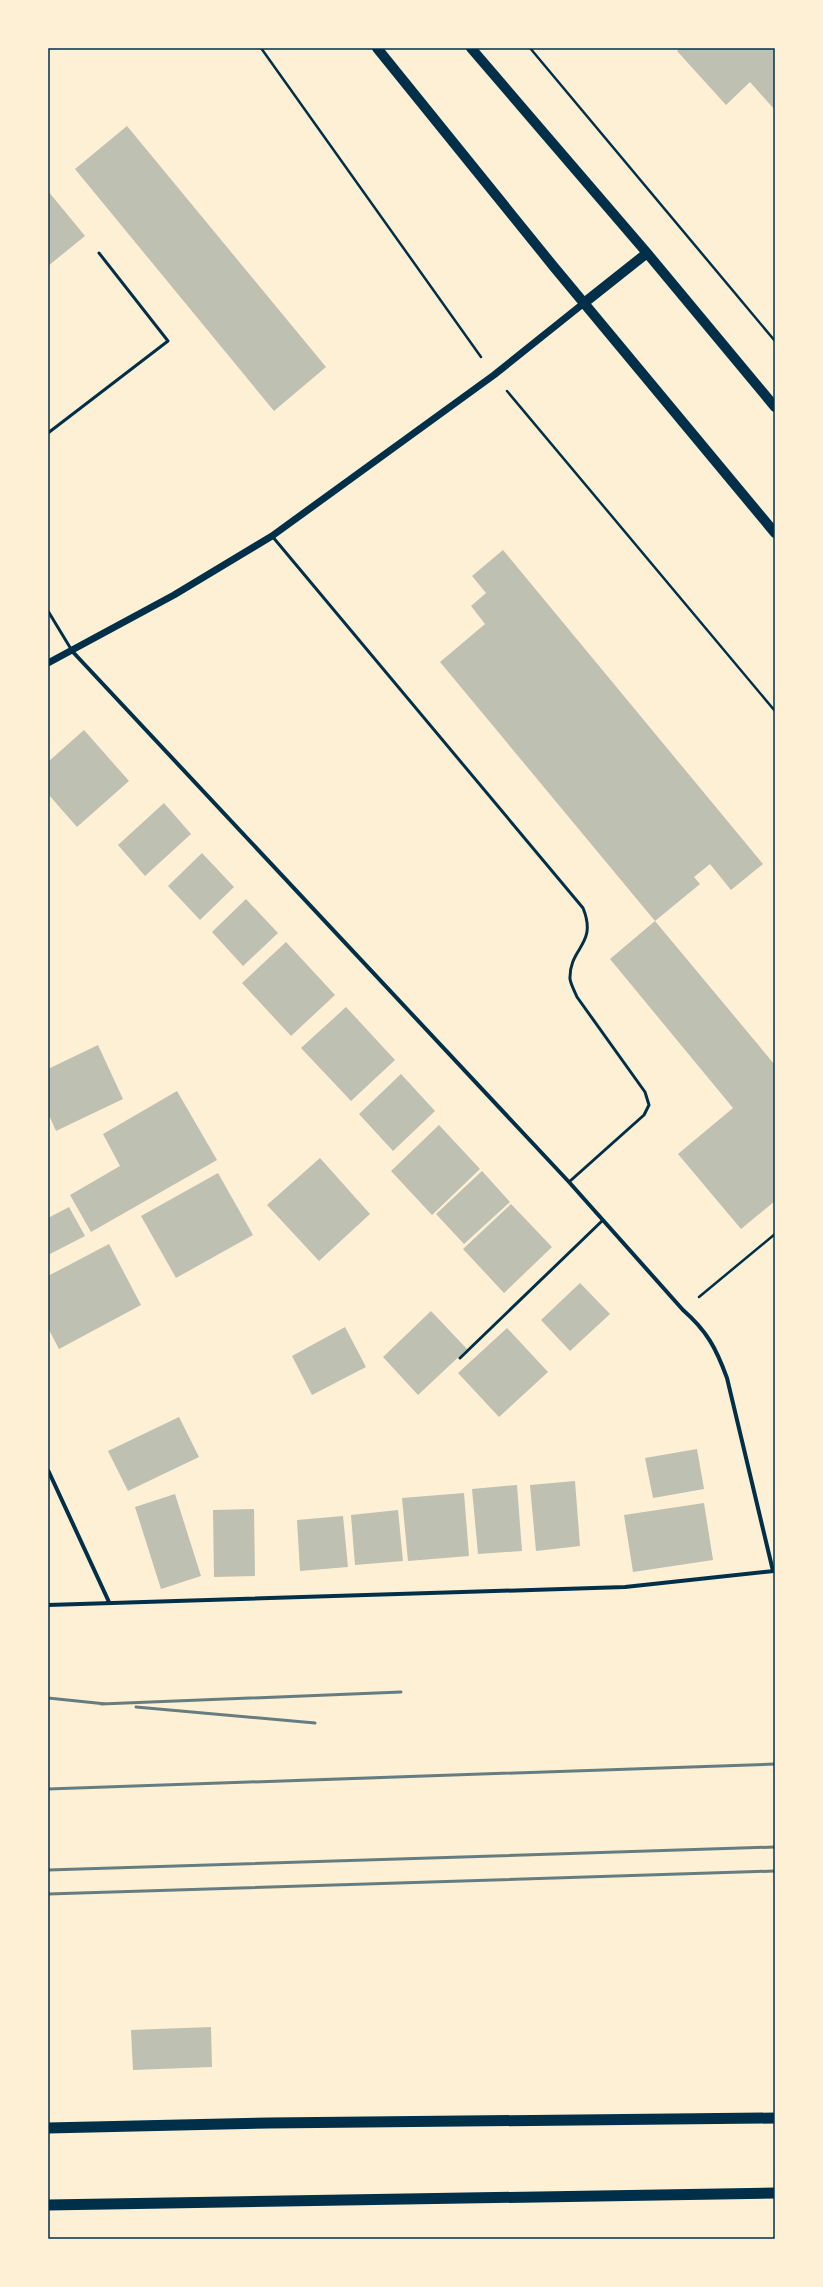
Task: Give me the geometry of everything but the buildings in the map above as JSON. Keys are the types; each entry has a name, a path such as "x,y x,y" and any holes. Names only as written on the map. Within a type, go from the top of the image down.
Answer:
{"highway":[{"path":"48,2128 269,2123 775,2118"},
{"path":"48,2205 775,2193"}],"main road":[{"path":"377,48 584,303 775,533"},
{"path":"471,48 647,253 775,407"},
{"path":"584,303 647,253"}],"street":[{"path":"48,664 207,576 272,536 494,375 584,303"},
{"path":"48,1605 625,1587 774,1571 727,1378 716,1349 700,1325 683,1310 569,1182 72,651"},
{"path":"48,1470 109,1602"}],"lane":[{"path":"48,434 168,342 99,253"},
{"path":"272,536 583,908 589,922 587,934 572,964 570,981 577,997 645,1092 649,1105 644,1115 569,1182"},
{"path":"48,612 72,651"},
{"path":"460,1358 603,1220"}],"path":[{"path":"261,48 494,375 775,712"},
{"path":"530,48 775,341"},
{"path":"683,1310 775,1234"}],"railway":[{"path":"101,1704 401,1692"},
{"path":"48,1698 106,1704"},
{"path":"136,1707 315,1723"},
{"path":"48,1789 775,1764"},
{"path":"48,1870 775,1847"},
{"path":"48,1894 775,1871"}]}
